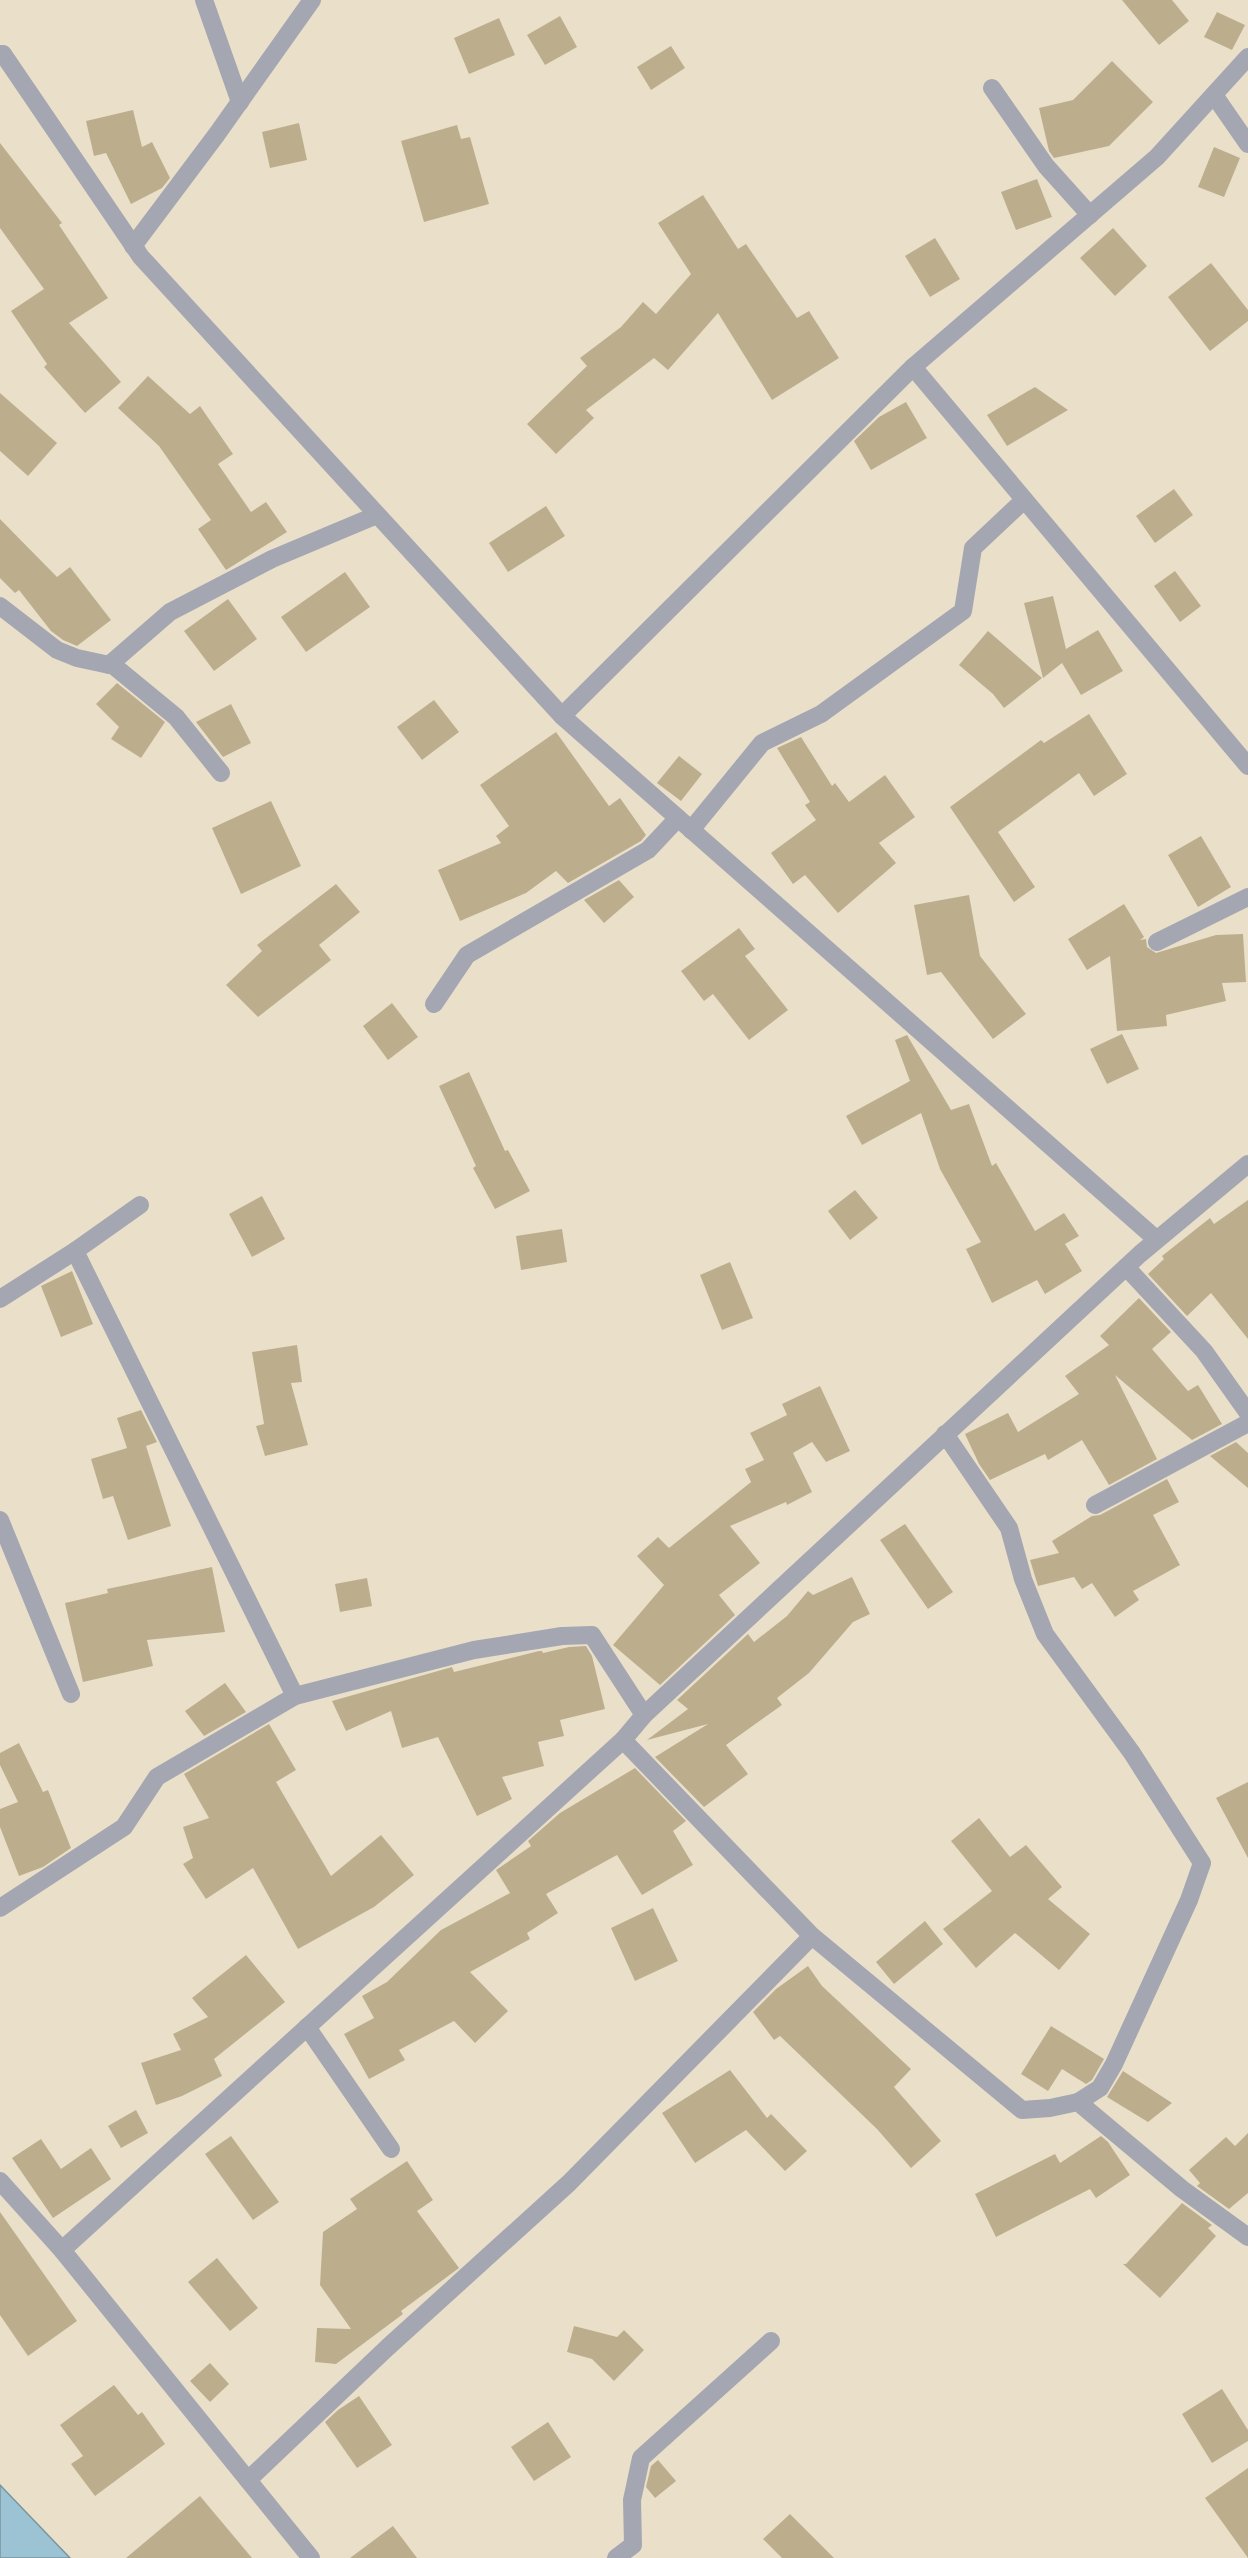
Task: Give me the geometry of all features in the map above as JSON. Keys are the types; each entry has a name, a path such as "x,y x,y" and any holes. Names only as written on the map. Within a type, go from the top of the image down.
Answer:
{"street":[{"path":"204,0 240,102"},
{"path":"133,246 312,0"},
{"path":"0,54 3,54 141,257 562,716 1156,1239"},
{"path":"562,716 913,367 1157,157 1248,57"},
{"path":"992,88 1046,166 1090,215"},
{"path":"1214,94 1248,144"},
{"path":"913,367 1248,766"},
{"path":"434,1004 467,955 648,849 685,824 762,742 821,714 963,611 974,548 1024,500"},
{"path":"108,665 170,612 272,559 377,515"},
{"path":"0,606 57,650 77,658 114,666 176,717 221,773"},
{"path":"1157,942 1248,897"},
{"path":"62,2250 623,1740 644,1715 1156,1239 1248,1164"},
{"path":"0,1299 75,1251 140,1204"},
{"path":"75,1251 295,1696"},
{"path":"1126,1267 1204,1351 1248,1413"},
{"path":"1095,1505 1248,1423"},
{"path":"623,1740 812,1936 1022,2110 1050,2108 1078,2102 1100,2088 1114,2064 1189,1900 1202,1863 1132,1753 1045,1634 1023,1579 1009,1528 945,1434"},
{"path":"0,1520 71,1694"},
{"path":"0,1908 124,1827 158,1777 295,1696 474,1650 562,1635 592,1635 644,1715"},
{"path":"248,2480 388,2347 569,2183 812,1936"},
{"path":"307,2027 391,2149"},
{"path":"1078,2102 1182,2189 1247,2234"},
{"path":"0,2181 62,2250 311,2558"},
{"path":"616,2558 633,2545 633,2500 641,2458 771,2341"}],"water":[{"path":"0,2485 70,2558 0,2558"}],"building":[{"path":"1122,0 1172,0 1189,21 1159,45"},
{"path":"1217,12 1245,25 1232,50 1204,37"},
{"path":"560,16 577,47 545,65 527,35"},
{"path":"499,18 515,55 469,74 454,38"},
{"path":"671,46 685,68 651,90 637,67"},
{"path":"1112,61 1153,102 1109,146 1054,158 1049,151 1039,108 1073,100"},
{"path":"133,110 142,147 152,142 170,178 162,188 131,204 106,153 94,156 86,121"},
{"path":"299,123 307,160 270,168 262,132"},
{"path":"457,125 461,139 470,137 489,204 424,222 401,141"},
{"path":"0,143 62,223 59,225 108,298 69,323 121,382 85,413 44,367 47,364 11,311 44,289 0,228"},
{"path":"1214,147 1240,158 1224,197 1198,187"},
{"path":"1037,179 1052,217 1016,230 1001,192"},
{"path":"703,195 738,249 746,244 797,318 809,311 839,358 772,400 718,313 668,370 654,358 586,410 594,418 556,454 527,424 587,366 580,358 621,327 643,302 656,314 691,274 658,223"},
{"path":"1113,228 1147,266 1115,296 1080,258"},
{"path":"935,238 960,279 930,297 905,256"},
{"path":"1211,263 1248,310 1248,321 1210,351 1168,297"},
{"path":"148,376 190,414 200,406 233,454 218,464 251,512 266,502 287,532 226,570 198,529 211,520 159,446 118,408"},
{"path":"1035,387 1068,410 1007,446 987,415"},
{"path":"0,393 57,443 28,476 0,451"},
{"path":"906,402 927,438 871,470 854,441 879,417"},
{"path":"1174,489 1193,515 1155,543 1136,516"},
{"path":"546,506 565,536 508,572 489,543"},
{"path":"0,519 57,577 70,567 111,620 77,646 51,631 19,590 15,593 0,578"},
{"path":"1175,571 1201,606 1180,622 1154,586"},
{"path":"345,572 370,607 306,652 281,617"},
{"path":"1053,596 1066,649 1098,630 1123,671 1081,695 1062,663 1043,678 1024,603"},
{"path":"228,599 257,639 214,671 184,631"},
{"path":"988,631 1042,678 1004,708 993,694 959,665"},
{"path":"117,683 165,722 141,758 111,739 119,727 96,704"},
{"path":"434,700 459,732 422,760 397,727"},
{"path":"231,704 251,743 223,757 196,722"},
{"path":"1089,714 1127,774 1094,796 1079,773 998,832 1035,887 1014,902 950,807 1041,740 1044,743"},
{"path":"556,732 609,806 620,798 646,835 641,841 568,883 556,871 526,893 460,921 438,870 501,843 496,836 509,826 480,785"},
{"path":"801,737 832,786 835,783 849,802 885,775 915,817 879,843 896,863 838,913 805,875 793,884 771,853 816,820 805,805 810,802 777,748"},
{"path":"679,756 702,774 681,801 657,783"},
{"path":"271,801 301,866 241,894 212,828"},
{"path":"1201,836 1231,887 1198,907 1168,855"},
{"path":"619,880 634,897 604,923 584,900"},
{"path":"336,884 360,912 319,945 331,960 258,1017 226,985 262,951 257,945"},
{"path":"969,895 980,956 1026,1014 993,1039 941,972 927,975 914,905"},
{"path":"1124,904 1144,937 1140,940 1146,939 1147,947 1156,953 1216,935 1243,934 1246,982 1222,983 1226,1001 1166,1015 1167,1026 1117,1031 1110,956 1087,970 1068,939"},
{"path":"739,928 755,949 745,956 788,1010 749,1040 713,994 704,1001 681,971"},
{"path":"392,1003 418,1037 388,1060 363,1026"},
{"path":"1122,1034 1139,1069 1107,1084 1090,1049"},
{"path":"907,1035 951,1110 969,1104 992,1166 996,1163 1035,1231 1064,1213 1079,1236 1065,1244 1082,1271 1045,1294 1037,1280 992,1303 966,1249 981,1242 940,1169 921,1113 862,1145 846,1116 910,1081 895,1040"},
{"path":"469,1072 505,1151 508,1150 530,1191 495,1209 473,1168 476,1166 439,1086"},
{"path":"855,1190 878,1218 850,1240 828,1211"},
{"path":"262,1196 285,1239 252,1257 229,1214"},
{"path":"1248,1200 1248,1339 1211,1293 1187,1316 1148,1274 1164,1259 1162,1256 1210,1218 1214,1224"},
{"path":"562,1229 567,1262 521,1270 516,1236"},
{"path":"730,1262 753,1318 722,1330 700,1275"},
{"path":"72,1271 93,1324 61,1337 41,1286"},
{"path":"1139,1298 1171,1332 1152,1349 1188,1391 1198,1385 1222,1424 1192,1440 1115,1375 1157,1459 1109,1485 1082,1440 1048,1460 1045,1454 990,1480 979,1464 965,1434 1008,1413 1018,1432 1079,1394 1065,1376 1109,1345 1100,1336"},
{"path":"297,1345 302,1382 291,1383 308,1445 265,1456 256,1426 264,1424 252,1352"},
{"path":"820,1386 850,1451 826,1462 812,1442 793,1453 812,1492 787,1505 786,1502 730,1526 760,1563 719,1595 735,1615 660,1685 613,1645 664,1585 637,1556 658,1537 669,1548 751,1482 745,1469 764,1460 750,1433 787,1415 782,1404"},
{"path":"141,1410 157,1442 146,1446 171,1526 128,1540 113,1496 103,1499 91,1459 127,1448 117,1418"},
{"path":"1236,1442 1248,1453 1248,1488 1210,1456"},
{"path":"1167,1479 1179,1502 1153,1515 1180,1565 1133,1591 1139,1600 1115,1617 1092,1583 1082,1589 1074,1577 1038,1586 1030,1560 1059,1553 1052,1541 1092,1516 1100,1515"},
{"path":"905,1524 953,1592 928,1609 880,1540"},
{"path":"212,1567 225,1632 147,1640 153,1666 83,1682 65,1603 108,1593 107,1589"},
{"path":"852,1577 870,1614 853,1622 809,1673 777,1698 782,1705 726,1745 748,1774 704,1807 655,1757 708,1724 647,1740 688,1709 677,1700 748,1634 754,1642 787,1616 808,1591 813,1595"},
{"path":"367,1578 372,1606 340,1612 335,1584"},
{"path":"586,1646 592,1656 605,1709 560,1720 564,1736 538,1742 544,1766 502,1777 512,1799 477,1816 438,1737 402,1748 391,1711 346,1731 332,1701 452,1667 454,1672 539,1651 543,1653"},
{"path":"225,1683 246,1712 204,1736 185,1711"},
{"path":"269,1724 296,1770 276,1782 331,1876 381,1835 414,1875 374,1907 298,1949 253,1868 206,1899 183,1864 193,1858 183,1827 209,1818 184,1774"},
{"path":"19,1743 43,1792 48,1790 71,1848 43,1867 19,1876 0,1827 0,1809 18,1802 0,1765 0,1753"},
{"path":"635,1768 686,1821 673,1831 693,1865 642,1895 617,1855 546,1894 558,1913 527,1933 530,1939 470,1972 508,2011 475,2043 454,2021 399,2050 405,2060 369,2079 344,2034 374,2018 362,1996 387,1982 441,1930 510,1893 496,1870 531,1846 528,1841 560,1813"},
{"path":"1248,1782 1248,1858 1216,1798"},
{"path":"979,1818 1010,1857 1026,1845 1062,1887 1048,1899 1090,1934 1059,1970 1015,1933 976,1968 943,1929 992,1891 951,1841"},
{"path":"653,1908 678,1961 635,1981 611,1928"},
{"path":"925,1921 943,1944 894,1984 876,1962"},
{"path":"246,1955 285,2002 214,2059 222,2076 182,2096 156,2105 141,2063 181,2050 173,2034 208,2017 192,1998"},
{"path":"808,1966 822,1986 911,2069 894,2087 941,2141 911,2168 877,2129 780,2036 774,2040 753,2012 776,1989"},
{"path":"1051,2026 1104,2059 1092,2080 1086,2084 1062,2069 1048,2091 1021,2074"},
{"path":"730,2070 767,2118 771,2114 807,2151 785,2171 746,2130 695,2163 662,2113"},
{"path":"1123,2071 1172,2103 1148,2122 1107,2097"},
{"path":"136,2110 148,2133 121,2148 108,2126"},
{"path":"1248,2133 1248,2193 1229,2209 1197,2186 1200,2183 1189,2170 1226,2137 1235,2146"},
{"path":"231,2136 279,2202 253,2220 205,2154"},
{"path":"1101,2136 1108,2142 1130,2175 1096,2198 1090,2189 996,2237 975,2194 1055,2154 1060,2163"},
{"path":"41,2139 61,2169 91,2148 111,2179 53,2218 12,2158"},
{"path":"407,2161 433,2200 417,2211 459,2268 401,2311 403,2314 336,2364 315,2362 317,2328 351,2329 320,2285 323,2232 357,2209 350,2199"},
{"path":"1182,2203 1212,2225 1208,2228 1216,2236 1160,2298 1123,2264 1126,2264"},
{"path":"0,2212 77,2321 28,2356 0,2315"},
{"path":"217,2258 258,2308 230,2331 188,2282"},
{"path":"574,2326 617,2337 624,2330 644,2350 614,2381 592,2359 567,2352"},
{"path":"210,2363 229,2384 210,2402 190,2381"},
{"path":"114,2385 138,2415 142,2412 165,2444 95,2496 71,2464 83,2456 60,2425"},
{"path":"1222,2389 1248,2430 1248,2441 1212,2463 1182,2414"},
{"path":"359,2396 392,2445 357,2468 325,2422"},
{"path":"548,2422 571,2457 534,2481 511,2447"},
{"path":"658,2460 676,2481 655,2498 646,2487 651,2466"},
{"path":"1248,2468 1248,2558 1205,2498"},
{"path":"200,2496 252,2558 126,2558"},
{"path":"790,2514 834,2558 782,2558 763,2539"},
{"path":"393,2526 417,2558 350,2558"}]}
